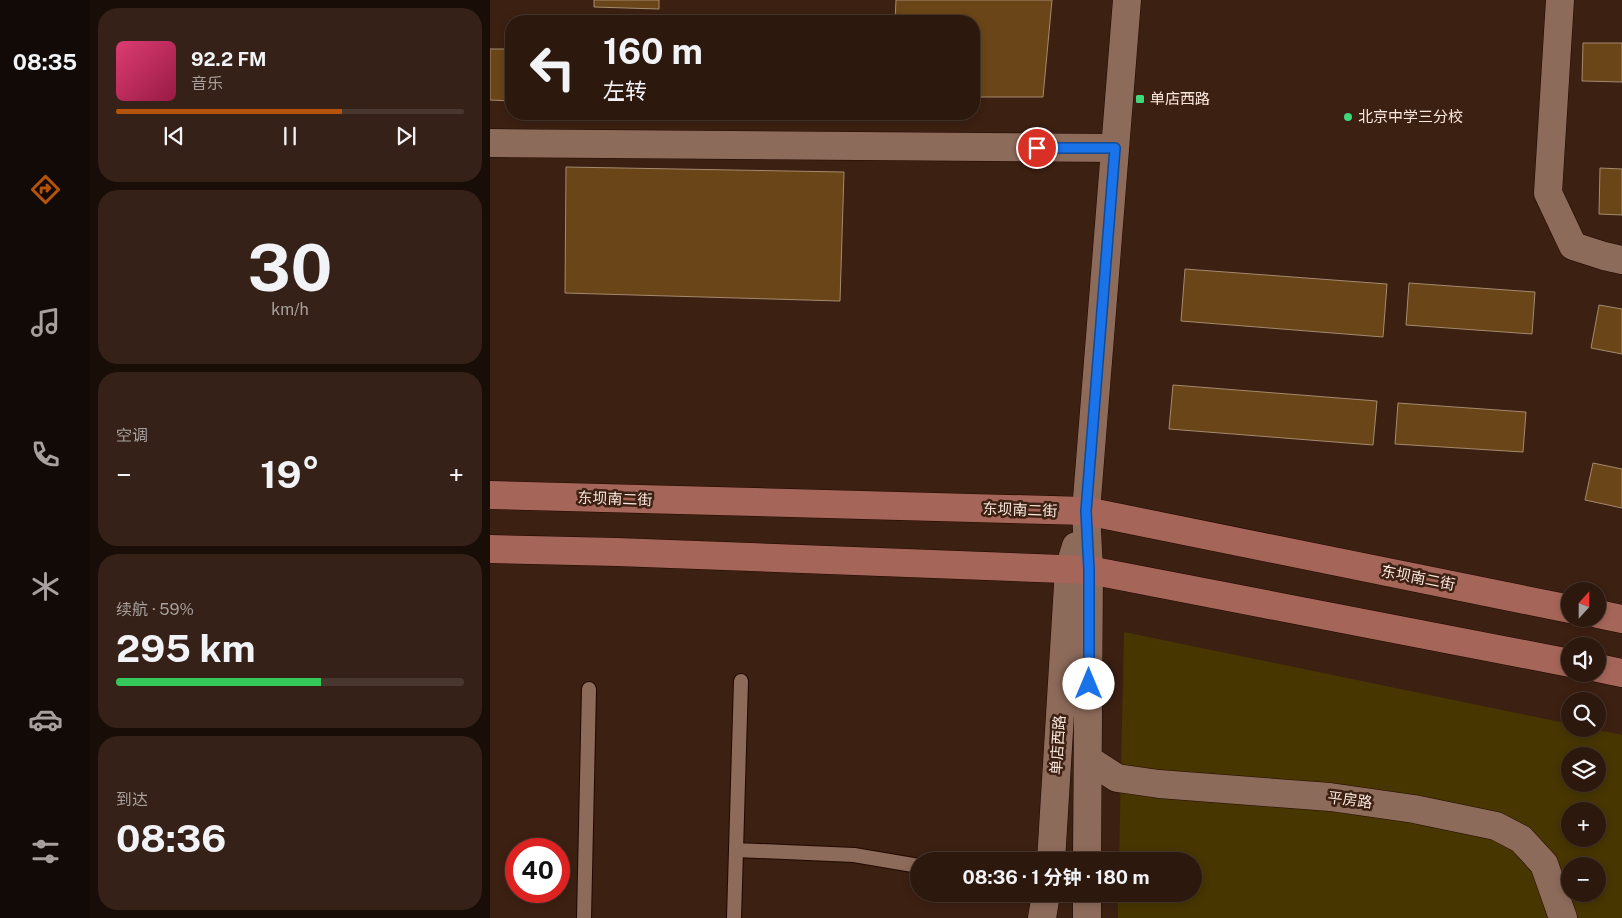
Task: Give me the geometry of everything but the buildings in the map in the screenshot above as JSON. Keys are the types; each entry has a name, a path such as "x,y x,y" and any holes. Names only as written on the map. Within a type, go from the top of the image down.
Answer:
{"main road":[{"name":"东坝南二街","path":"490,496 1086,511 1561,607"},
{"path":"490,549 617,552 1079,570 1561,661"},
{"path":"1606,616 1622,619"},
{"path":"1606,670 1622,673"}],"street":[{"name":"单店西路","path":"1051,852 1086,511 1127,0"},
{"path":"1560,0 1548,193 1573,246 1622,260"},
{"path":"490,143 1115,148"},
{"name":"单店西路","path":"1079,570 1088,760 1087,852"},
{"name":"平房路","path":"1088,760 1117,778 1159,784 1330,797 1414,809 1496,826 1521,839 1544,864 1563,918"},
{"path":"1042,918 1045,902"},
{"path":"1087,902 1087,918"}],"lane":[{"path":"734,918 741,682"},
{"path":"584,918 589,688"},
{"path":"736,850 854,855 910,864"}],"shaded area":[{"path":"1124,632 1561,722 1561,737 1606,737 1606,732 1622,735 1622,918 1118,918 1118,902 1202,902 1202,852 1119,852"}],"place":[{"name":"单店西路","path":"1140,99"},
{"name":"北京中学三分校","path":"1348,117"}],"route":[{"path":"1037,148 1115,148 1086,511 1089,570 1089,684"}]}
